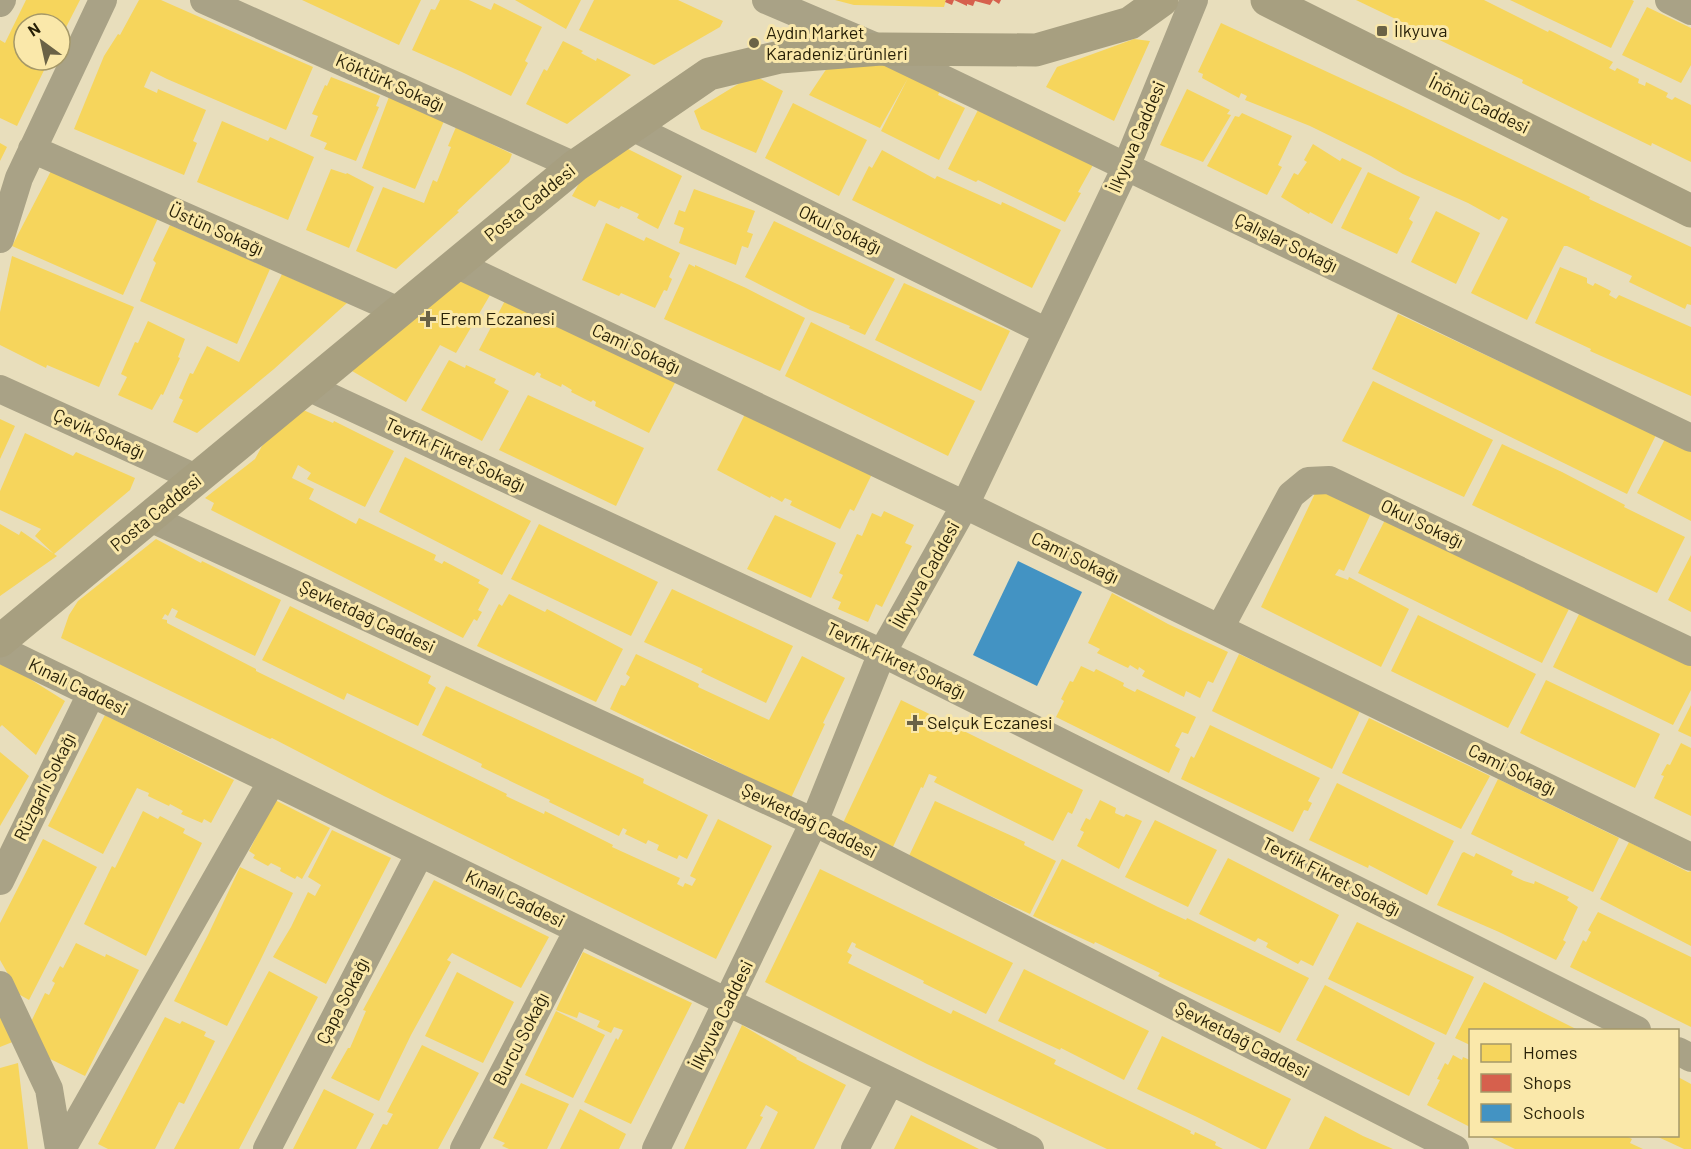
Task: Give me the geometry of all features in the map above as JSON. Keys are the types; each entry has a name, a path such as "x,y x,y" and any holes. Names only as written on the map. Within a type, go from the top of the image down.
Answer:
{"main road":[{"name":"Posta Caddesi","path":"0,641 575,166 709,74 780,57 881,49 1036,50 1130,22 1162,0"},
{"name":"İnönü Caddesi","path":"1267,0 1691,211"}],"street":[{"path":"0,238 19,178 103,0"},
{"name":"Köktürk Sokağı","path":"204,0 575,166"},
{"name":"Çalışlar Sokağı","path":"766,0 881,49 1691,438"},
{"name":"İlkyuva Caddesi","path":"656,1149 814,822 882,653 965,505 1126,167 1194,0"},
{"path":"1670,0 1691,10"},
{"name":"Okul Sokağı","path":"632,127 1047,332"},
{"name":"Üstün Sokağı","path":"32,149 399,311"},
{"name":"Cami Sokağı","path":"456,264 965,505 1691,857"},
{"name":"Tevfik Fikret Sokağı","path":"308,387 882,653 1635,1029"},
{"name":"Çevik Sokağı","path":"0,389 198,478"},
{"name":"Okul Sokağı","path":"1220,628 1291,495 1308,481 1329,480 1691,652"},
{"name":"Şevketdağ Caddesi","path":"150,518 814,822 1455,1149"},
{"name":"Kınalı Caddesi","path":"0,649 1030,1149"},
{"name":"Rüzgarlı Sokağı","path":"0,881 91,694"},
{"path":"61,1149 272,781"},
{"name":"Çapa Sokağı","path":"267,1149 420,853"},
{"name":"Burcu Sokağı","path":"464,1149 578,930"},
{"path":"0,985 49,1089 61,1149"},
{"path":"855,1149 890,1081"}],"building: Homes":[{"path":"26,0 80,0 72,16 72,12 20,12"},
{"path":"139,0 161,0 313,67 286,130 151,71 144,87 157,93 158,89 206,110 193,141 197,143 184,175 74,129 104,56 118,34 120,35"},
{"path":"302,0 421,0 399,45"},
{"path":"440,0 469,0 491,10 494,3 542,27 525,61 528,63 511,96 412,50 431,9 435,10"},
{"path":"515,0 581,0 566,29"},
{"path":"594,0 678,0 723,21 720,27 654,65 579,30"},
{"path":"835,0 946,0 944,7 854,5"},
{"path":"1356,0 1484,0 1548,32 1549,30 1613,62 1609,68 1615,71 1617,68 1639,79 1638,83 1645,86 1646,82 1668,93 1666,97 1672,100 1675,97 1691,105 1691,162 1652,143 1651,146 1522,83 1523,80"},
{"path":"1510,0 1632,0 1634,1 1611,48"},
{"path":"1647,7 1691,28 1691,65 1681,83 1622,55"},
{"path":"1221,23 1397,104 1691,247 1691,305 1687,304 1685,309 1629,282 1632,276 1567,246 1564,246 1527,320 1471,293 1508,219 1502,216 1499,220 1310,126 1245,100 1247,96 1241,93 1239,98 1202,78 1203,74 1198,72"},
{"path":"12,29 12,72 43,72 17,126 0,118 0,40 5,43"},
{"path":"1134,39 1150,41 1114,121 1046,87 1057,67"},
{"path":"563,41 583,51 581,53 596,61 597,58 631,75 567,124 526,104 544,69 547,71"},
{"path":"837,53 875,56 942,87 938,95 965,108 939,160 881,131 908,78 880,128 809,95"},
{"path":"753,75 783,91 756,153 701,129 694,111"},
{"path":"331,77 380,96 376,106 379,107 356,161 324,149 327,143 310,136 318,116 312,114"},
{"path":"1187,89 1230,110 1227,114 1231,115 1203,162 1160,145"},
{"path":"389,97 444,121 415,189 362,168"},
{"path":"793,103 867,140 839,196 765,158"},
{"path":"979,108 1093,165 1065,222 978,180 976,182 948,169"},
{"path":"1242,113 1292,136 1278,165 1282,167 1267,195 1207,166 1235,116 1239,117"},
{"path":"222,121 268,141 270,137 314,157 288,220 197,182"},
{"path":"456,127 512,154 509,162 457,211 459,212 396,269 356,251 383,187 424,203 433,180 437,182 451,147 448,146"},
{"path":"0,143 7,147 0,161"},
{"path":"1313,144 1340,161 1342,158 1362,168 1332,224 1310,212 1309,214 1281,197 1294,173 1298,175 1307,162 1304,160"},
{"path":"620,145 682,176 658,229 637,218 639,214 621,206 619,209 599,200 595,207 572,196 582,178"},
{"path":"882,150 935,179 937,176 1001,205 1002,202 1061,230 1032,288 852,200 869,166 872,168"},
{"path":"52,169 158,218 123,295 12,246"},
{"path":"331,169 347,173 374,187 349,248 306,230"},
{"path":"1368,172 1420,197 1409,219 1413,222 1397,254 1341,228"},
{"path":"694,189 755,211 747,232 753,234 748,248 742,246 736,265 679,243 684,228 674,224 679,210 685,212"},
{"path":"1436,211 1480,233 1456,284 1411,262"},
{"path":"774,221 895,279 865,335 745,277"},
{"path":"606,223 644,241 646,237 680,253 669,277 672,279 667,291 664,290 655,308 621,293 619,296 582,280"},
{"path":"170,225 270,269 237,344 140,301 156,263 153,260"},
{"path":"12,256 134,307 99,387 47,365 46,368 0,345 0,312"},
{"path":"689,264 746,288 805,318 780,371 664,319"},
{"path":"1560,267 1587,278 1587,283 1593,286 1595,283 1611,291 1609,295 1616,299 1619,295 1691,327 1691,396 1590,351 1591,349 1535,323"},
{"path":"460,270 493,290 456,353 440,345 406,402 352,371"},
{"path":"282,274 347,303 274,369 197,433 173,422 183,400 179,398 190,373 193,374 207,346 239,362"},
{"path":"904,283 1010,331 981,391 875,340"},
{"path":"509,293 677,379 649,433 595,406 596,402 593,400 591,402 571,392 572,390 562,384 561,387 540,377 541,374 537,372 534,376 479,350"},
{"path":"1398,314 1656,435 1627,494 1372,369"},
{"path":"148,321 185,339 178,357 180,358 163,395 161,394 152,410 118,395 127,377 121,374 135,342 138,343"},
{"path":"811,322 975,401 948,456 785,376"},
{"path":"449,360 496,379 494,383 509,391 482,441 421,410"},
{"path":"1373,381 1493,440 1464,497 1342,441"},
{"path":"528,395 644,448 616,506 499,450"},
{"path":"301,409 333,423 334,421 394,451 365,507 307,479 311,473 298,465 292,478 314,489 309,499 356,524 359,518 436,555 434,560 442,564 444,561 480,580 478,583 489,589 478,610 482,612 477,621 474,619 463,638 211,510 214,503 205,498 255,459 262,446"},
{"path":"745,414 872,474 854,511 850,509 840,529 790,505 792,501 785,498 782,502 771,496 770,498 717,470"},
{"path":"0,419 15,426 0,459"},
{"path":"25,433 73,456 76,452 135,478 130,490 54,554 35,536 41,529 0,510 0,491"},
{"path":"1665,439 1691,452 1691,521 1637,493"},
{"path":"1502,444 1562,472 1625,505 1624,507 1685,537 1657,593 1472,505"},
{"path":"405,457 531,521 502,575 379,512"},
{"path":"1319,485 1372,511 1344,571 1339,569 1335,575 1348,580 1349,577 1409,609 1381,667 1261,607"},
{"path":"884,511 914,525 905,543 912,546 882,607 876,604 868,622 838,609 841,602 832,598 843,575 839,573 857,534 862,536 872,513 881,517"},
{"path":"775,515 836,543 811,598 747,569"},
{"path":"1386,518 1570,607 1542,663 1358,573"},
{"path":"0,524 19,535 21,531 57,556 0,596"},
{"path":"539,524 658,582 631,636 511,579"},
{"path":"156,539 201,563 202,561 281,600 255,656 175,617 178,611 172,608 168,616 165,614 162,619 167,620 167,623 256,671 507,794 506,796 544,814 545,811 613,845 612,847 680,878 677,884 683,887 685,883 692,886 696,879 690,876 718,819 772,846 716,959 384,796 272,738 61,638 69,615 78,601"},
{"path":"1691,555 1691,612 1668,600"},
{"path":"672,589 793,646 766,703 701,672 703,669 644,642"},
{"path":"1112,593 1168,624 1228,652 1213,683 1208,681 1200,698 1186,691 1184,697 1142,676 1145,671 1139,667 1138,670 1130,665 1128,668 1097,653 1100,649 1088,643"},
{"path":"509,594 545,612 547,609 623,649 596,702 477,646 499,604 502,606"},
{"path":"290,606 431,676 428,683 436,688 418,726 347,693 344,700 262,660"},
{"path":"1580,612 1691,665 1691,690 1673,725 1553,667"},
{"path":"1418,615 1536,674 1508,728 1391,671"},
{"path":"636,654 699,684 698,687 769,720 802,656 845,678 791,798 610,709 621,685 625,686 630,677 626,674"},
{"path":"1239,654 1360,711 1332,769 1212,711"},
{"path":"3,662 65,701 36,755 2,725 0,727 0,665"},
{"path":"1081,666 1094,672 1096,669 1124,683 1123,686 1135,692 1137,689 1196,717 1188,734 1182,732 1175,746 1180,749 1169,773 1056,717 1064,701 1061,699"},
{"path":"1546,680 1660,734 1635,788 1520,733"},
{"path":"446,686 644,779 643,783 708,815 687,859 679,855 677,859 657,850 659,845 648,840 646,844 625,834 627,830 623,828 619,836 422,735"},
{"path":"901,700 1083,790 1072,814 1068,812 1053,841 934,782 937,777 929,774 892,849 843,823"},
{"path":"1691,705 1691,737 1678,731"},
{"path":"105,715 234,780 211,823 204,819 202,823 181,814 183,811 148,796 149,793 137,788 103,854 48,826"},
{"path":"1369,718 1490,776 1461,829 1342,773"},
{"path":"1210,725 1320,778 1308,801 1312,803 1308,811 1304,810 1293,832 1181,779 1191,756 1194,758"},
{"path":"1681,743 1691,748 1691,816 1654,798 1664,776 1661,775 1667,764 1670,765"},
{"path":"0,752 29,776 0,826"},
{"path":"1498,779 1619,838 1593,892 1471,834"},
{"path":"1337,783 1454,841 1427,895 1369,865 1368,868 1309,840"},
{"path":"275,800 330,828 302,879 297,876 295,879 271,863 268,866 253,858 255,855 249,851"},
{"path":"1100,800 1116,808 1115,813 1124,817 1126,814 1142,821 1119,869 1077,846 1084,832 1080,830 1086,818 1090,820"},
{"path":"935,801 1025,842 1024,845 1056,861 1030,914 908,858"},
{"path":"143,811 158,819 160,816 185,829 183,833 202,843 146,956 84,924 112,866 115,868"},
{"path":"1155,820 1217,850 1188,907 1125,877"},
{"path":"332,830 391,858 326,984 273,957 308,892 315,896 321,885 308,877"},
{"path":"43,839 97,867 29,1000 15,992 16,988 0,960 0,923"},
{"path":"1629,842 1688,872 1691,871 1691,946 1600,899"},
{"path":"1464,852 1474,857 1476,853 1513,871 1511,875 1534,884 1535,881 1569,897 1567,900 1578,907 1563,940 1566,942 1556,960 1437,905"},
{"path":"1228,858 1339,915 1313,966 1301,960 1298,964 1266,947 1268,943 1258,938 1255,942 1199,914"},
{"path":"1062,859 1309,978 1280,1033 1158,976 1160,973 1095,942 1094,944 1033,916"},
{"path":"240,867 293,893 227,1026 174,1001"},
{"path":"820,869 1013,963 986,1014 855,947 856,944 852,942 847,952 852,955 848,963 951,1014 953,1010 1056,1060 1054,1064 1191,1131 1190,1133 1194,1135 1195,1132 1216,1142 1215,1145 1223,1149 1107,1149 927,1064 765,982"},
{"path":"434,880 549,937 521,988 452,953 447,960 451,962 411,1035 379,1101 331,1078 350,1048 366,1011 363,1010"},
{"path":"1598,912 1691,957 1691,1027 1570,967 1583,940 1586,942 1591,932 1588,930"},
{"path":"1357,922 1474,977 1446,1035 1328,979"},
{"path":"76,943 139,970 85,1076 42,1055 29,1026 45,993 49,995 55,983 52,981 60,966 63,968"},
{"path":"583,952 692,1003 631,1124 584,1102 616,1038 618,1040 623,1030 614,1027 611,1033 597,1027 600,1021 579,1012 577,1018 556,1010"},
{"path":"1024,969 1149,1031 1124,1080 1061,1048 1060,1050 998,1021"},
{"path":"269,971 318,997 239,1149 174,1149"},
{"path":"457,972 514,1002 483,1063 425,1036"},
{"path":"1484,982 1576,1029 1469,1029 1469,1045 1455,1038"},
{"path":"1325,985 1435,1043 1409,1096 1296,1040"},
{"path":"0,1008 15,1041 0,1047"},
{"path":"556,1011 605,1035 573,1098 525,1075"},
{"path":"165,1017 180,1024 182,1021 206,1032 204,1036 215,1041 184,1104 179,1102 155,1149 108,1149 98,1144"},
{"path":"742,1025 796,1059 846,1085 814,1149 760,1149 778,1112 766,1105 760,1116 763,1117 746,1149 684,1149"},
{"path":"1162,1036 1291,1099 1266,1149 1261,1149 1137,1089"},
{"path":"422,1045 479,1073 438,1149 370,1149 383,1124 387,1125 393,1114 387,1112"},
{"path":"1453,1055 1462,1060 1463,1057 1469,1060 1469,1126 1427,1105 1440,1080 1437,1079 1445,1063 1448,1065"},
{"path":"18,1063 28,1149 0,1149 0,1068"},
{"path":"1679,1078 1691,1084 1691,1149 1684,1149 1658,1137 1679,1137"},
{"path":"521,1083 569,1104 547,1149 509,1149 502,1146 505,1143 493,1138"},
{"path":"324,1089 374,1114 356,1149 293,1149"},
{"path":"580,1109 626,1134 619,1149 560,1149"},
{"path":"911,1115 979,1149 894,1149"},
{"path":"1325,1116 1363,1136 1393,1149 1309,1149"},
{"path":"1490,1137 1628,1137 1632,1139 1630,1143 1643,1149 1515,1149"}],"building: Shops":[{"path":"954,0 952,5 945,2"},
{"path":"954,0 993,0 990,5 975,1 973,6 967,4 967,6"}],"building: Schools":[{"path":"1018,561 1082,592 1037,686 973,655"}],"place":[{"name":"İlkyuva","path":"1382,31"},
{"name":"Aydın Market Karadeniz ürünleri","path":"754,43"},
{"name":"Erem Eczanesi","path":"428,319"},
{"name":"Selçuk Eczanesi","path":"915,723"}]}
